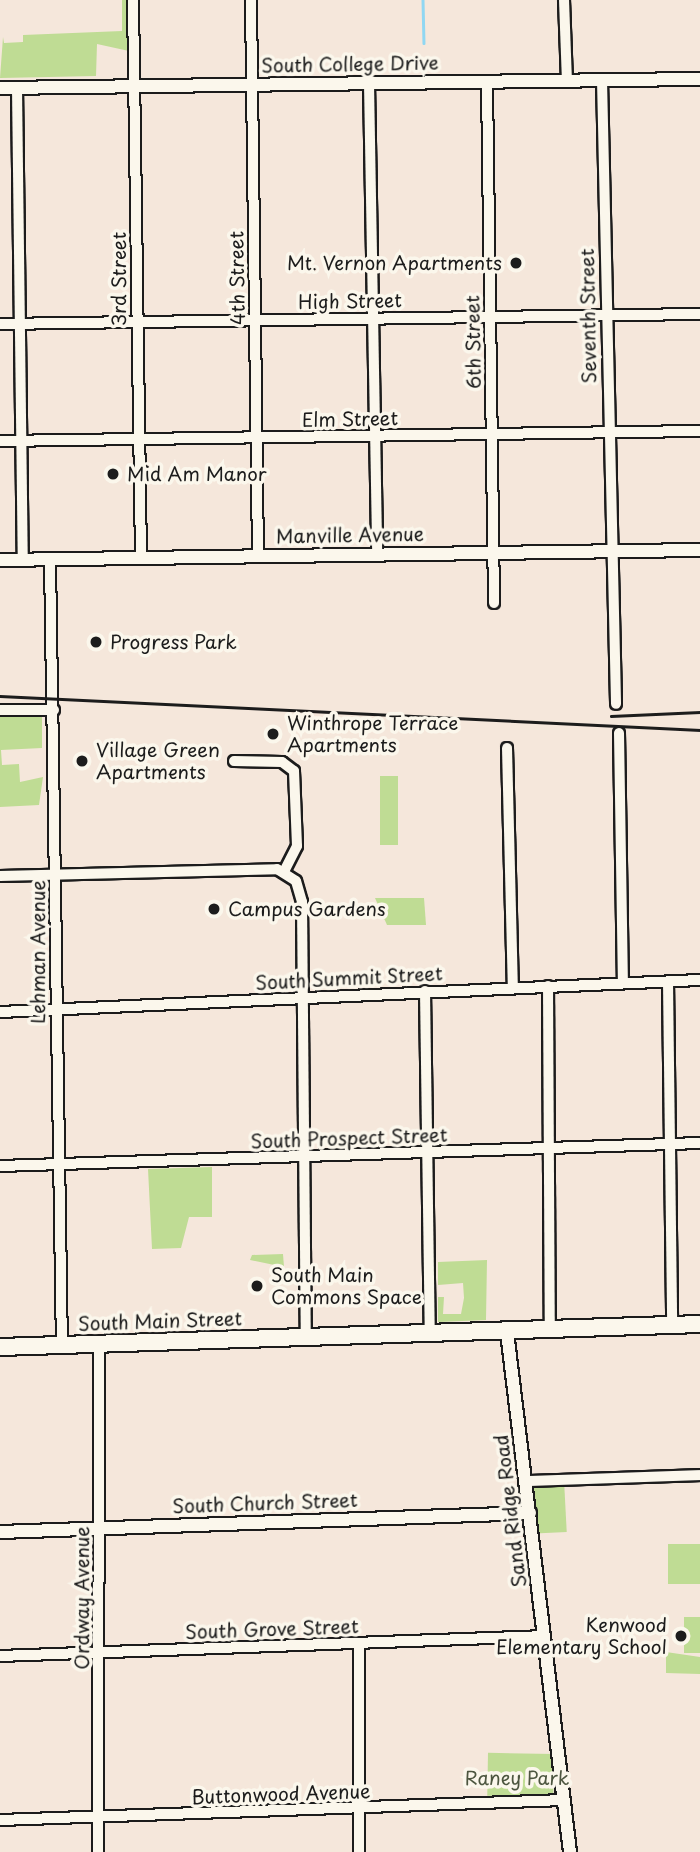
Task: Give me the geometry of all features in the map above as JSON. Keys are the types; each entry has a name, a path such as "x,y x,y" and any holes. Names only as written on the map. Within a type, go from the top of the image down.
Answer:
{"main road":[{"name":"South Main Street","path":"0,1347 700,1324"}],"street":[{"name":"3rd Street","path":"133,0 141,558"},
{"name":"4th Street","path":"251,0 258,556"},
{"path":"564,0 567,80"},
{"name":"South College Drive","path":"0,88 700,79"},
{"name":"Seventh Street","path":"602,80 609,551 616,704"},
{"name":"6th Street","path":"487,82 494,603"},
{"path":"369,83 377,554"},
{"path":"17,88 23,559"},
{"name":"High Street","path":"0,324 700,314"},
{"name":"Elm Street","path":"0,441 700,431"},
{"name":"Manville Avenue","path":"0,559 700,550"},
{"name":"Lehman Avenue","path":"50,559 62,1345"},
{"path":"0,710 54,710"},
{"path":"619,733 623,983"},
{"path":"507,748 513,988"},
{"path":"234,761 282,762 294,771 297,846 284,871"},
{"path":"0,876 284,871"},
{"path":"284,871 302,902 306,1337"},
{"name":"South Summit Street","path":"0,1012 700,980"},
{"path":"668,982 672,1326"},
{"path":"548,986 550,1330"},
{"path":"425,991 430,1333"},
{"name":"South Prospect Street","path":"0,1166 700,1143"},
{"name":"Sand Ridge Road","path":"507,1332 570,1852"},
{"name":"Ordway Avenue","path":"98,1852 99,1343"},
{"path":"527,1482 700,1475"},
{"name":"South Church Street","path":"0,1532 530,1513"},
{"name":"South Grove Street","path":"0,1656 545,1636"},
{"path":"359,1643 359,1852"},
{"name":"Buttonwood Avenue","path":"0,1820 564,1800"}],"green space":[{"path":"122,0 128,0 129,51 97,44 96,76 0,78 3,37 4,43 23,42 23,35 122,31"},
{"path":"0,715 42,715 42,748 1,750 2,765 19,764 20,782 43,777 39,805 0,807"},
{"path":"380,776 398,776 398,845 380,845"},
{"path":"375,898 424,898 426,925 387,925"},
{"path":"212,1167 212,1217 189,1217 181,1248 152,1249 148,1169"},
{"path":"283,1254 284,1267 250,1260 252,1255"},
{"path":"487,1260 486,1320 438,1322 438,1297 444,1297 443,1314 461,1314 464,1298 463,1283 438,1285 438,1262"},
{"path":"564,1480 567,1532 530,1534 527,1482"},
{"path":"668,1544 700,1544 700,1584 668,1584"},
{"path":"684,1617 700,1617 700,1653 684,1653"},
{"path":"666,1652 700,1657 700,1674 666,1673"},
{"name":"Raney Park","path":"488,1753 554,1754 553,1797 487,1796"}],"waterway":[{"path":"423,0 424,43"}],"railway":[{"path":"0,696 700,730"},
{"path":"611,716 700,712"}],"place":[{"name":"Mt. Vernon Apartments","path":"516,263"},
{"name":"Mid Am Manor","path":"113,474"},
{"name":"Progress Park","path":"96,642"},
{"name":"Winthrope Terrace Apartments","path":"273,734"},
{"name":"Village Green Apartments","path":"82,761"},
{"name":"Campus Gardens","path":"214,909"},
{"name":"South Main Commons Space","path":"257,1286"},
{"name":"Kenwood Elementary School","path":"681,1636"}]}
